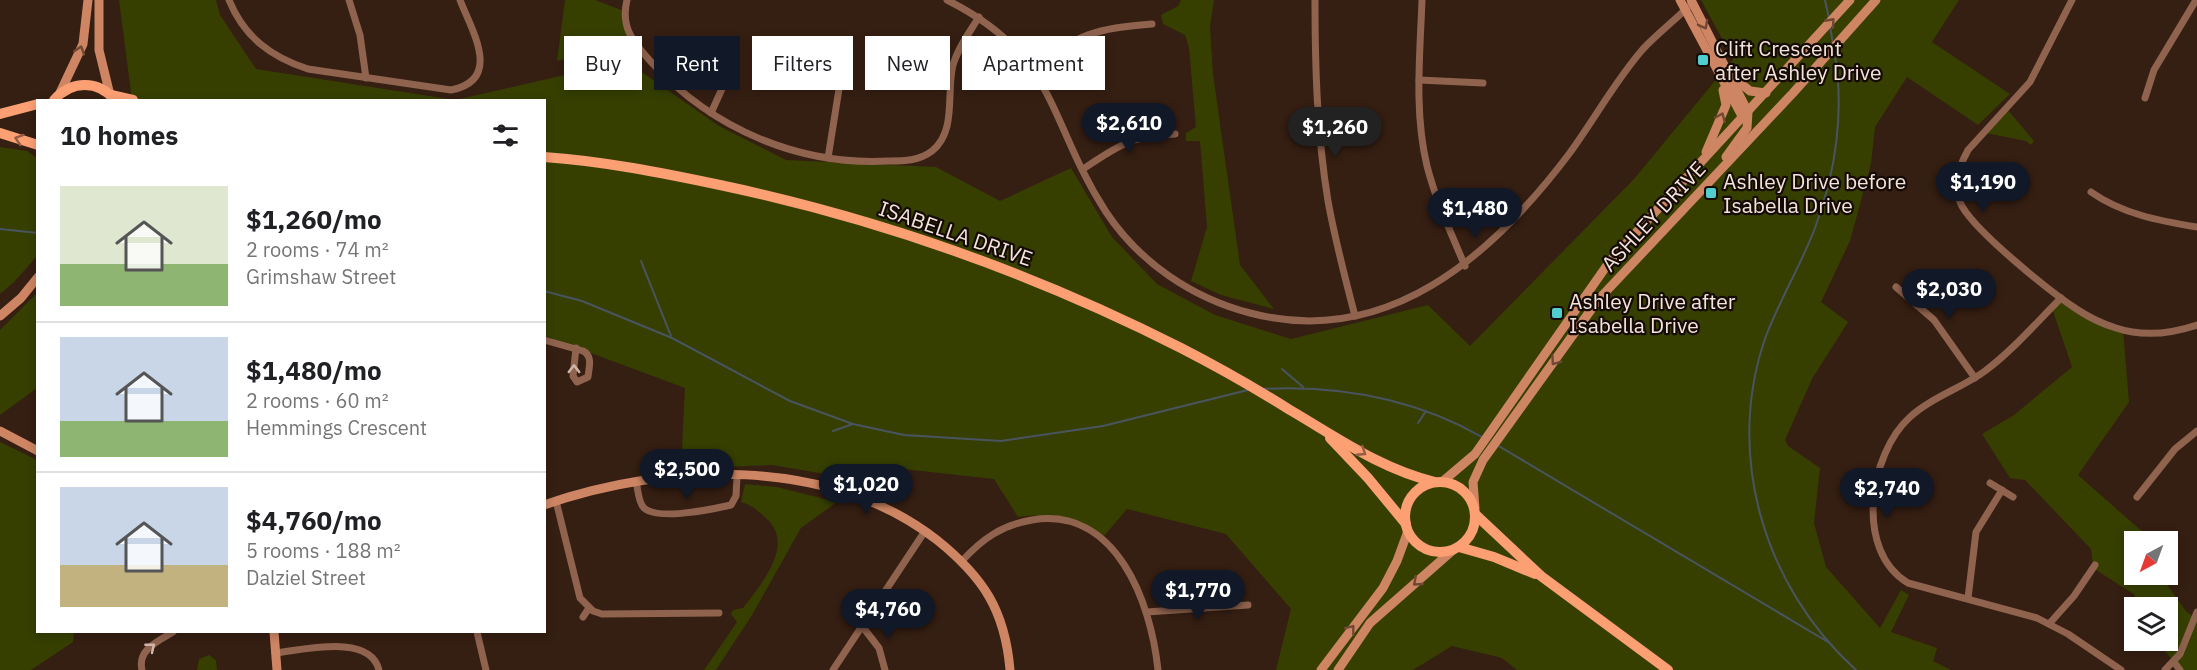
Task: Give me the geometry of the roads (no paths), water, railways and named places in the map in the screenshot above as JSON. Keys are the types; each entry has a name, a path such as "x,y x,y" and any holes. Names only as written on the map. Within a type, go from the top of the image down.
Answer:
{"main road":[{"path":"57,97 83,44 88,0"},
{"path":"99,0 99,50 112,97"},
{"path":"1680,0 1690,4 1746,116 1747,128 1708,183"},
{"name":"ASHLEY DRIVE","path":"1508,418 1604,269 1850,0"},
{"name":"ASHLEY DRIVE","path":"1438,482 1479,457 1598,300 1876,0"},
{"path":"1722,71 1750,91 1766,93"},
{"path":"1703,160 1726,105 1722,71"},
{"path":"57,97 71,88 84,85 98,87 112,97"},
{"path":"1746,116 1762,117 1783,103"},
{"path":"0,114 36,105"},
{"path":"0,133 36,144"},
{"name":"ISABELLA DRIVE","path":"546,157 692,179 796,202 901,233 1075,298 1225,372 1396,471 1438,482"},
{"path":"0,316 21,298 36,280"},
{"path":"0,431 36,450"},
{"name":"ISABELLA DRIVE","path":"1324,431 1368,478 1407,527"},
{"name":"ASHLEY DRIVE","path":"1475,511 1473,482 1479,457"},
{"path":"546,504 636,481 687,476 737,476 802,483 871,503 925,531 962,561 986,589 1005,633 1010,670"},
{"path":"1321,670 1383,588 1397,561 1407,527 1406,513 1411,498 1422,487 1438,482 1461,488 1475,511 1541,576 1668,670"},
{"path":"1338,670 1352,647 1376,618 1472,534 1475,511"},
{"path":"1407,527 1416,542 1428,550 1443,552 1456,549 1494,557 1541,576"},
{"path":"274,633 277,670"}],"street":[{"path":"229,0 244,28 272,54 308,69 451,90 467,86 475,78 482,63 481,53 460,0"},
{"path":"349,0 360,35 366,78"},
{"path":"627,0 624,16 630,36 663,75 711,113 766,142 828,158 877,162 910,160 925,156 934,150 946,131 953,67 961,46 980,18"},
{"path":"947,0 980,18 1002,36"},
{"path":"1315,0 1316,72 1321,151 1336,242 1355,316"},
{"path":"1422,0 1419,80 1421,125 1427,166 1436,197 1464,266"},
{"path":"2072,0 2030,82 2015,102 1968,150 1961,162 1957,182 1960,202 1976,225 2061,298 2100,322 2140,333 2160,333 2197,325"},
{"path":"2145,98 2154,70 2196,0"},
{"path":"1045,90 1108,215 1135,248 1180,284 1237,310 1293,320 1355,316 1412,298 1464,266 1552,175 1633,62 1690,4"},
{"path":"1081,36 1097,30 1152,24"},
{"path":"1419,80 1483,83"},
{"path":"711,113 721,90"},
{"path":"828,158 839,90"},
{"path":"1083,169 1129,140 1148,135 1175,134"},
{"path":"2091,192 2104,201 2141,216 2197,227"},
{"path":"1896,287 1934,320 1975,378"},
{"path":"2061,298 2003,356 1975,378 1922,409 1901,428 1878,475 1874,500 1877,545 1891,570 1908,583 2013,609 2049,624 2121,670"},
{"path":"546,340 576,348"},
{"path":"2137,497 2175,449 2197,431"},
{"path":"636,481 640,500 645,509 653,513 678,513 731,504 736,496 737,476"},
{"path":"1990,483 2013,497"},
{"path":"1968,598 1976,532 2002,490"},
{"path":"556,501 579,593 589,609 602,614 719,613"},
{"path":"962,561 983,539 1008,525 1046,518 1080,524 1108,543 1125,566 1147,612 1158,670"},
{"path":"833,670 925,531"},
{"path":"2049,624 2074,596 2095,565"},
{"path":"1147,612 1248,605"},
{"path":"583,617 589,609"},
{"path":"2165,670 2174,662 2197,612"},
{"path":"862,626 879,648 885,670"},
{"path":"142,670 141,660 146,649 171,633"},
{"path":"477,633 486,670"},
{"path":"275,653 355,647 372,655 379,670"},
{"path":"2174,662 2180,670"}],"waterway":[{"path":"1825,0 1829,18"},
{"path":"1830,26 1833,44"},
{"path":"1834,50 1839,95 1837,140 1833,163 1815,228 1766,336 1754,381 1749,426 1752,472 1761,516 1776,559 1797,599 1824,637 1856,670"},
{"path":"0,229 36,233"},
{"path":"641,261 671,336"},
{"path":"546,292 582,301 672,338 790,401 853,424 904,435 1001,441 1103,426 1248,390"},
{"path":"1282,369 1303,387"},
{"path":"1262,389 1319,389 1376,397 1430,413 1482,437"},
{"path":"1418,423 1426,411"},
{"path":"833,431 853,424"},
{"path":"1497,445 1828,642"}],"place":[{"name":"Clift Crescent after Ashley Drive","path":"1703,60"},
{"name":"Ashley Drive before Isabella Drive","path":"1711,193"},
{"name":"Ashley Drive after Isabella Drive","path":"1557,313"}]}
